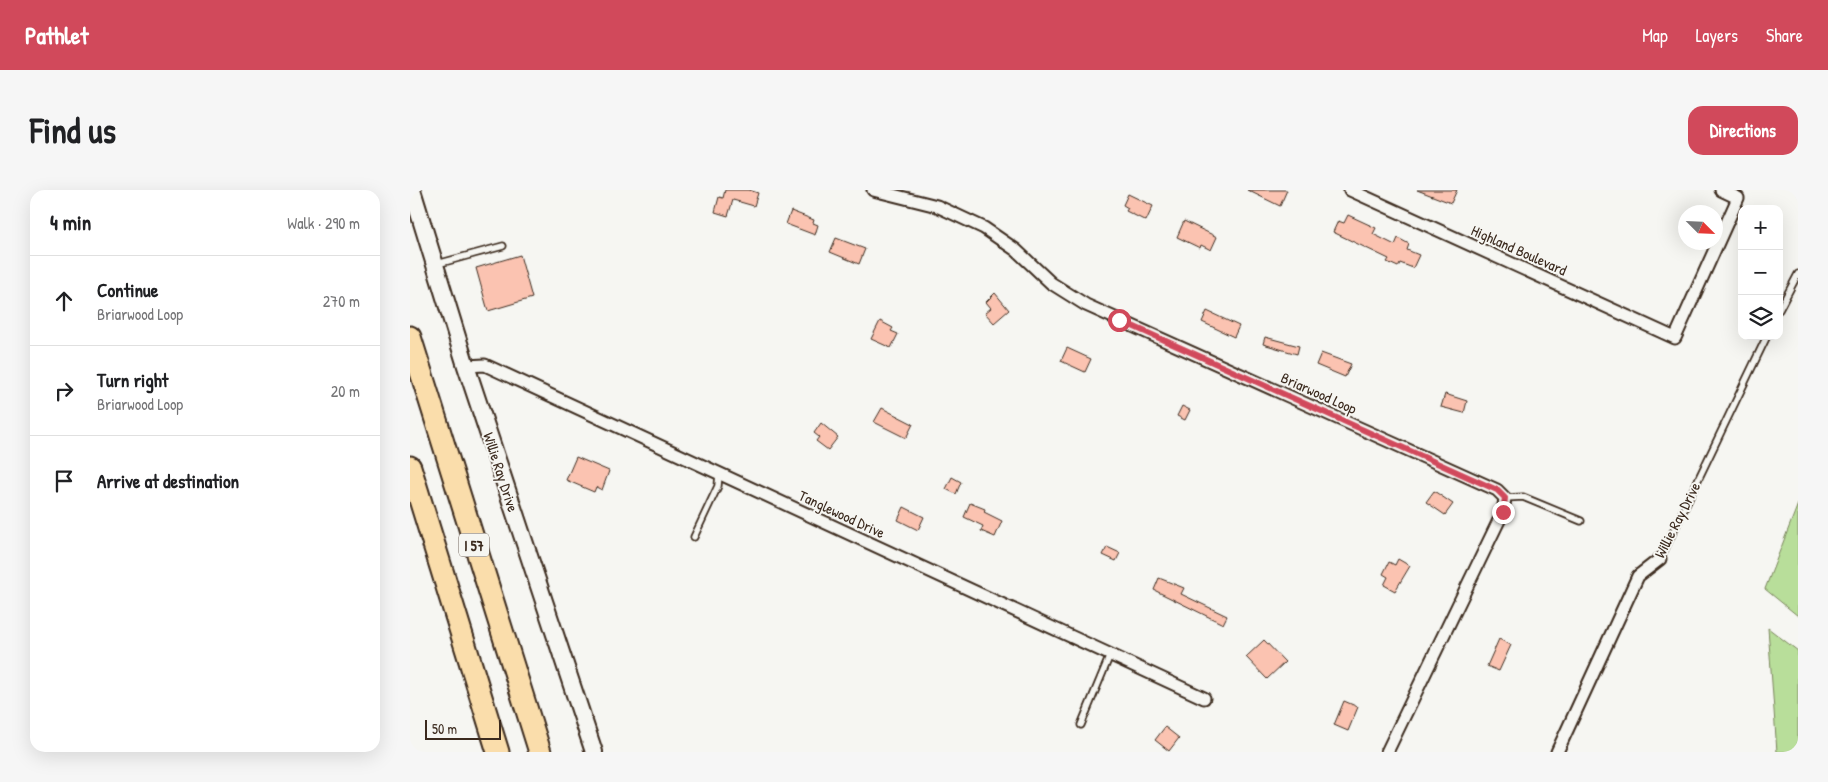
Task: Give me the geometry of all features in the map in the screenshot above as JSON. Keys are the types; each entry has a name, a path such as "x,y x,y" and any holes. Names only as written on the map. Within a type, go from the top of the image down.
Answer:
{"highway":[{"name":"I 57","path":"410,337 540,752"},
{"name":"I 57","path":"410,467 498,752"}],"street":[{"name":"Willie Ray Drive","path":"412,190 466,366 594,752"},
{"name":"Briarwood Loop","path":"873,190 937,206 984,228 1016,250 1051,282 1086,304 1497,490 1505,498"},
{"name":"Highland Boulevard","path":"1350,190 1676,338 1738,198 1721,190"},
{"name":"Tanglewood Drive","path":"466,366 485,365 1204,698"},
{"path":"1387,752 1503,512 1505,498"},
{"name":"Willie Ray Drive","path":"1557,752 1638,576 1660,559"}],"lane":[{"path":"435,265 503,246"},
{"path":"1783,302 1798,274"},
{"name":"Willie Ray Drive","path":"1660,559 1765,340"},
{"path":"694,538 718,486 719,474"},
{"path":"1505,498 1523,497 1581,521"},
{"path":"1082,725 1110,655"}],"green space":[{"path":"1798,504 1798,616 1765,589"},
{"path":"1768,628 1798,651 1798,752 1777,752"}],"building":[{"path":"725,190 749,190 758,193 754,206 733,200 728,216 715,212 719,197 723,198"},
{"path":"1247,190 1287,190 1280,206"},
{"path":"1417,190 1457,190 1451,203"},
{"path":"1128,194 1153,206 1146,221 1126,211 1128,208 1123,205"},
{"path":"791,211 814,220 813,223 818,225 815,235 786,224"},
{"path":"1348,215 1376,228 1373,234 1395,245 1398,238 1409,244 1407,250 1419,255 1413,268 1400,263 1398,267 1387,262 1389,259 1333,232 1338,221 1344,223"},
{"path":"1184,221 1217,237 1211,250 1201,245 1200,248 1177,237"},
{"path":"836,238 865,249 859,264 830,252"},
{"path":"520,255 532,298 488,311 476,268"},
{"path":"995,293 1009,310 994,323 985,313 991,308 986,302"},
{"path":"1207,311 1239,326 1234,337 1202,322"},
{"path":"880,321 893,328 891,331 898,334 891,348 871,339"},
{"path":"1265,337 1299,346 1297,354 1263,344"},
{"path":"1067,348 1091,359 1085,372 1061,361"},
{"path":"1321,353 1351,364 1345,377 1316,365"},
{"path":"1445,394 1467,401 1464,413 1441,407"},
{"path":"1182,406 1190,410 1185,420 1177,416"},
{"path":"882,408 913,424 906,438 874,422"},
{"path":"821,423 838,437 828,450 816,441 819,437 814,433"},
{"path":"576,457 609,471 602,490 596,487 594,492 566,480"},
{"path":"952,477 961,482 956,494 946,489"},
{"path":"1434,491 1453,504 1445,515 1426,502"},
{"path":"970,503 985,509 984,512 1002,521 995,537 981,531 983,526 964,517"},
{"path":"904,507 924,517 918,530 898,520"},
{"path":"1107,547 1120,553 1116,561 1103,555"},
{"path":"1398,559 1410,566 1395,591 1384,585 1388,577 1383,574 1389,562 1395,565"},
{"path":"1159,578 1184,588 1181,594 1227,616 1223,624 1154,590"},
{"path":"1499,639 1511,645 1499,671 1487,666"},
{"path":"1264,640 1285,662 1267,679 1246,657"},
{"path":"1344,701 1358,707 1348,731 1334,725"},
{"path":"1165,727 1179,738 1169,751 1155,740"}],"route":[{"path":"1119,320 1497,490 1505,498 1503,512"}]}
